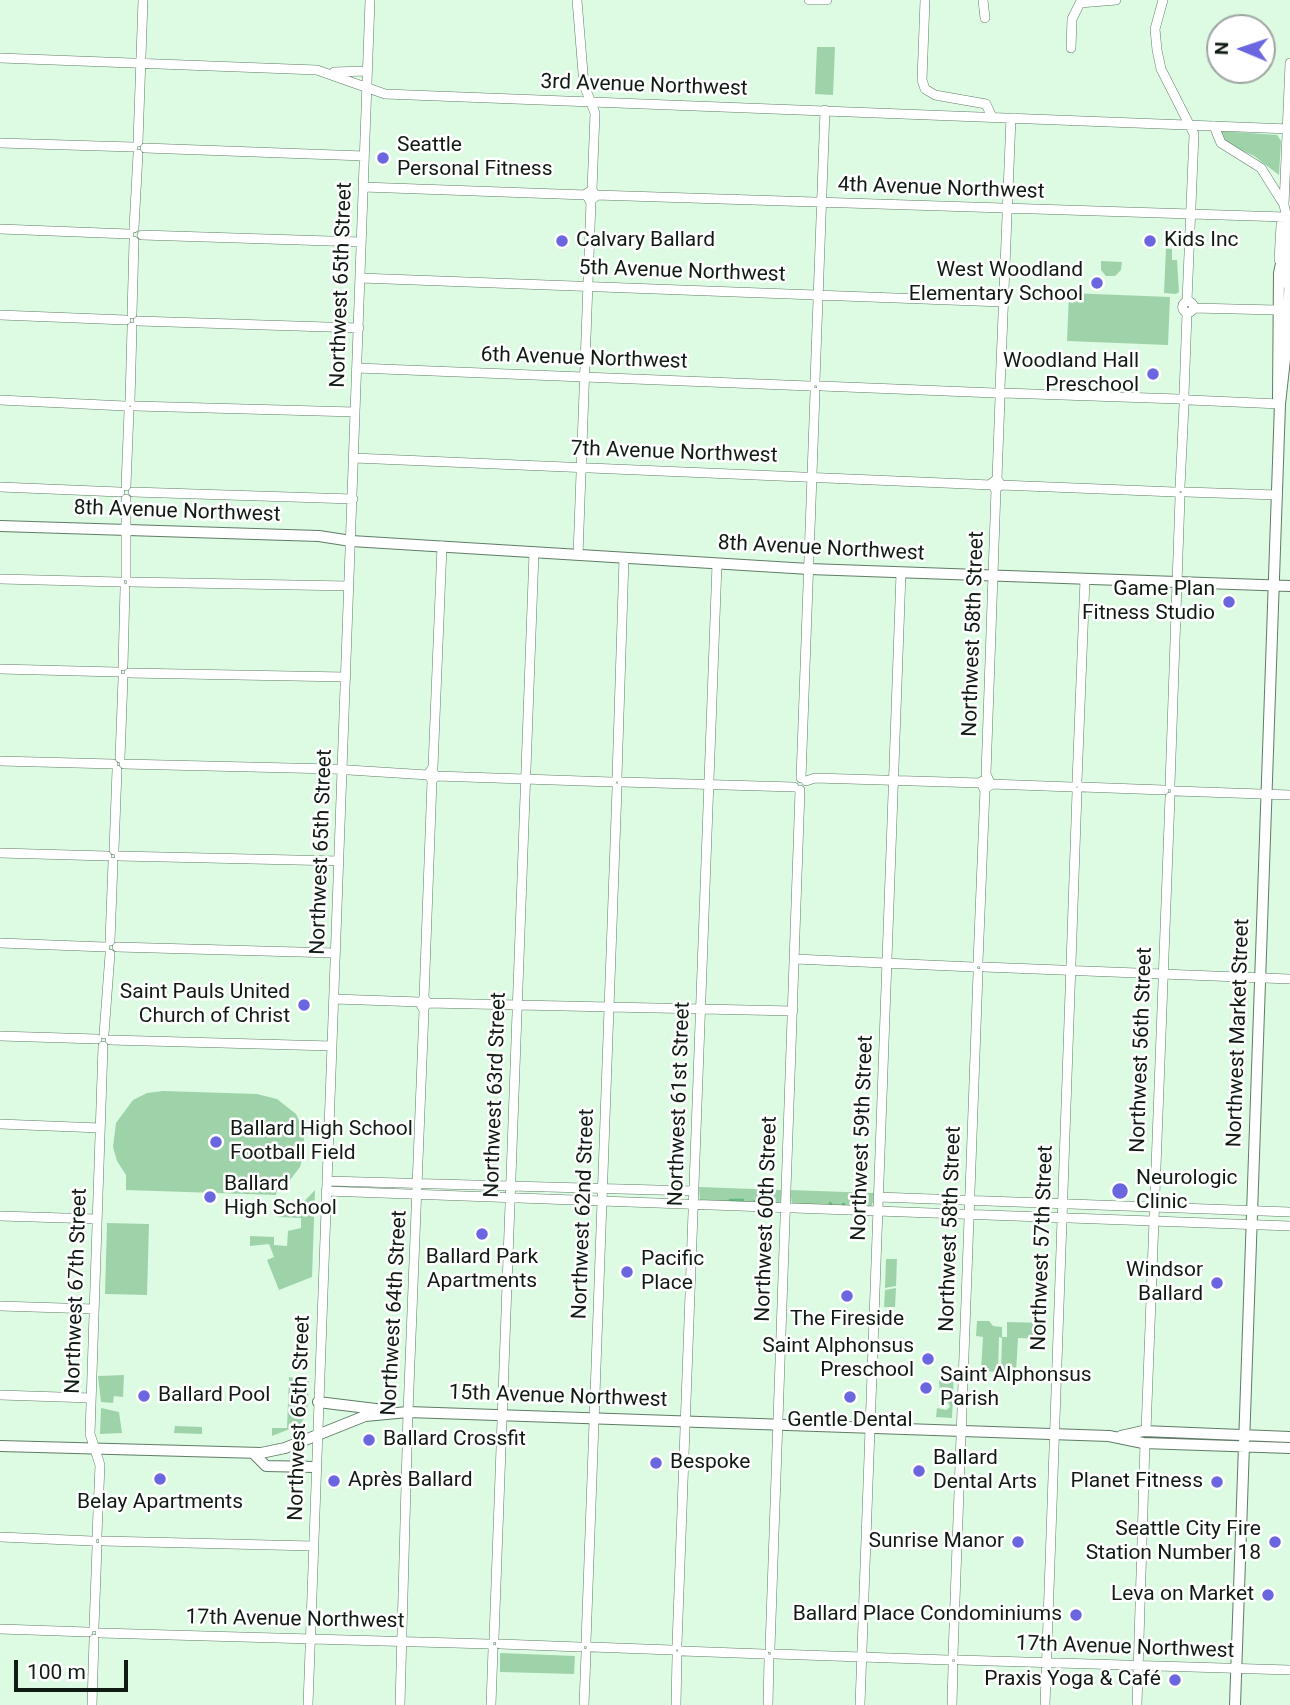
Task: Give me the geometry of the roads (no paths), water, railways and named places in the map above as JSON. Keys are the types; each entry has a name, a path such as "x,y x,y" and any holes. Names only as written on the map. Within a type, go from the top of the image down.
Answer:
{"main road":[{"name":"Northwest Market Street","path":"1280,404 1276,386 1277,310 1289,245"},
{"name":"Northwest Market Street","path":"1235,1705 1280,404 1289,341 1288,292 1284,273"},
{"name":"8th Avenue Northwest","path":"0,526 126,533"},
{"name":"8th Avenue Northwest","path":"0,533 319,536 351,541 808,569 1290,586"},
{"path":"318,1402 402,1412"},
{"name":"15th Avenue Northwest","path":"0,1446 253,1453 277,1450 365,1416 402,1412 1146,1437 1244,1441 1290,1448"},
{"name":"15th Avenue Northwest","path":"1244,1441 1290,1437"},
{"path":"253,1453 267,1466 316,1467"}],"street":[{"name":"Northwest 67th Street","path":"92,1705 100,1465 90,1434 91,1398 103,1040 111,947 123,672 126,492 143,0"},
{"name":"Northwest 65th Street","path":"309,1705 370,0"},
{"path":"577,0 584,85 593,102 578,555"},
{"path":"809,0 827,0"},
{"path":"925,0 922,79 925,89 932,94 986,104 992,117"},
{"path":"983,0 985,18"},
{"path":"1071,48 1072,19 1080,3 1116,0"},
{"name":"Northwest 56th Street","path":"1137,1705 1194,134 1161,69 1155,29 1163,0"},
{"name":"3rd Avenue Northwest","path":"0,58 330,72 385,94 1289,129"},
{"path":"1284,273 1281,225 1284,217 1289,129 1290,63"},
{"path":"330,72 367,71"},
{"path":"0,761 342,770 432,776 797,789 803,779 825,110"},
{"name":"Northwest 58th Street","path":"952,1705 1011,118"},
{"path":"1214,126 1221,143 1261,168 1284,205"},
{"path":"0,143 364,156"},
{"name":"4th Avenue Northwest","path":"363,187 1284,217"},
{"path":"1284,217 1288,223 1289,245 1285,273 1288,292"},
{"path":"0,229 361,242"},
{"name":"5th Avenue Northwest","path":"360,278 1003,302"},
{"path":"1189,307 1277,310"},
{"path":"0,315 359,328"},
{"name":"6th Avenue Northwest","path":"358,368 1280,404"},
{"path":"0,400 355,412"},
{"name":"7th Avenue Northwest","path":"355,458 1277,495"},
{"path":"0,488 353,499"},
{"name":"Northwest 64th Street","path":"400,1705 402,1412 418,1194 442,547"},
{"name":"Northwest 63rd Street","path":"491,1705 534,552"},
{"name":"Northwest 62nd Street","path":"584,1705 624,558"},
{"name":"Northwest 61st Street","path":"676,1705 717,564"},
{"name":"Northwest 59th Street","path":"860,1705 901,573"},
{"path":"0,579 349,586"},
{"name":"Northwest 57th Street","path":"1045,1705 1085,579"},
{"path":"0,669 346,677"},
{"path":"803,779 894,779 1290,795"},
{"name":"Northwest 60th Street","path":"768,1705 776,1424 795,959 797,789"},
{"path":"0,853 339,861"},
{"path":"0,943 335,953"},
{"path":"795,959 1290,979"},
{"path":"334,999 793,1011"},
{"path":"0,1036 332,1046"},
{"path":"0,1124 100,1128"},
{"path":"327,1181 694,1191"},
{"path":"326,1191 1290,1226"},
{"path":"878,1198 1290,1212"},
{"path":"0,1216 97,1219"},
{"path":"0,1306 94,1309"},
{"path":"0,1395 91,1398"},
{"path":"0,1537 313,1546"},
{"name":"17th Avenue Northwest","path":"0,1629 1290,1670"}],"waterway":[{"path":"730,1200 743,1200"}],"place":[{"name":"Seattle Personal Fitness","path":"383,158"},
{"name":"Calvary Ballard","path":"562,241"},
{"name":"Kids Inc","path":"1150,241"},
{"name":"West Woodland Elementary School","path":"1097,283"},
{"name":"Woodland Hall Preschool","path":"1153,374"},
{"name":"Game Plan Fitness Studio","path":"1229,602"},
{"name":"Saint Pauls United Church of Christ","path":"304,1005"},
{"name":"Ballard High School Football Field","path":"216,1142"},
{"name":"Neurologic Clinic","path":"1120,1191"},
{"name":"Ballard High School","path":"210,1197"},
{"name":"Ballard Park Apartments","path":"482,1234"},
{"name":"Pacific Place","path":"627,1272"},
{"name":"Windsor Ballard","path":"1217,1283"},
{"name":"The Fireside","path":"847,1296"},
{"name":"Saint Alphonsus Preschool","path":"928,1359"},
{"name":"Saint Alphonsus Parish","path":"926,1388"},
{"name":"Ballard Pool","path":"144,1396"},
{"name":"Gentle Dental","path":"850,1397"},
{"name":"Ballard Crossfit","path":"369,1440"},
{"name":"Bespoke","path":"656,1463"},
{"name":"Ballard Dental Arts","path":"919,1471"},
{"name":"Belay Apartments","path":"160,1479"},
{"name":"Après Ballard","path":"334,1481"},
{"name":"Planet Fitness","path":"1217,1482"},
{"name":"Sunrise Manor","path":"1018,1542"},
{"name":"Seattle City Fire Station Number 18","path":"1275,1542"},
{"name":"Leva on Market","path":"1268,1595"},
{"name":"Ballard Place Condominiums","path":"1076,1615"},
{"name":"Praxis Yoga & Café","path":"1175,1680"}]}
